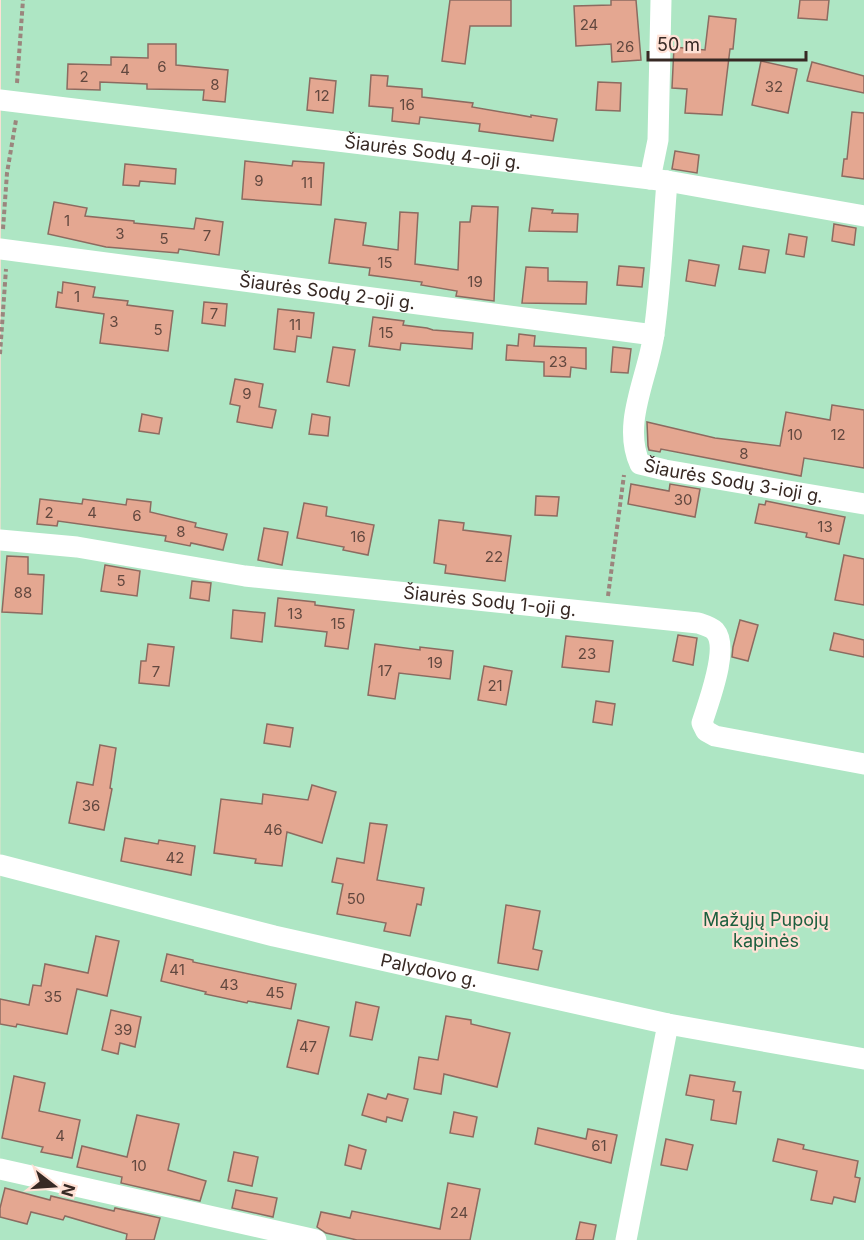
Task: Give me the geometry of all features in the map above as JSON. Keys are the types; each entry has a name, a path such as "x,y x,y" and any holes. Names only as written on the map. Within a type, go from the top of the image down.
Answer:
{"street":[{"name":"Šiaurės Sodų 3-ioji g.","path":"661,0 654,335 633,424 636,454 640,464 864,504"},
{"name":"Šiaurės Sodų 4-oji g.","path":"8,101 659,180 864,216"},
{"name":"Šiaurės Sodų 2-oji g.","path":"4,249 654,335"},
{"name":"Šiaurės Sodų 1-oji g.","path":"0,540 77,547 245,576 698,623 716,632 720,640 721,653 702,723 706,730 715,736 864,764"},
{"name":"Palydovo g.","path":"0,865 274,936 668,1023 864,1059"},
{"path":"626,1240 668,1023"},
{"path":"0,1169 316,1240"}],"path":[{"path":"0,354 4,249 2,223 6,173 16,127 8,101 23,0"},
{"path":"592,612 602,606 608,597 626,465 640,464"}],"green space":[{"name":"Mažųjų Pupojų kapinės","path":"1,0 864,0 864,1240 0,1240"}],"building":[{"path":"450,0 511,0 511,26 470,26 465,64 442,61"},
{"path":"611,0 636,0 641,60 612,62 611,44 576,46 574,6 611,5"},
{"path":"800,0 829,0 827,20 798,18"},
{"path":"709,16 736,19 722,115 685,113 687,89 672,88 674,47 705,50"},
{"path":"148,44 176,44 176,65 228,70 225,102 203,100 204,90 147,89 147,84 100,82 100,90 67,89 68,64 111,65 111,57 148,58"},
{"path":"761,61 797,69 788,113 752,105"},
{"path":"812,62 864,76 864,93 807,81"},
{"path":"371,75 388,76 387,86 422,89 422,97 473,103 472,107 557,119 553,141 479,131 480,124 420,117 419,124 392,121 393,108 369,106"},
{"path":"310,78 336,81 333,113 307,110"},
{"path":"598,82 621,83 620,111 596,110"},
{"path":"852,112 864,113 864,179 842,176 844,159 847,159"},
{"path":"675,151 699,155 697,173 672,169"},
{"path":"245,161 292,166 293,161 324,163 321,205 242,199"},
{"path":"125,164 176,169 175,184 140,181 139,186 123,185"},
{"path":"54,202 87,208 85,216 134,221 134,223 194,229 196,218 223,222 219,255 179,249 178,253 106,247 48,234"},
{"path":"472,206 498,207 494,301 456,296 457,291 421,285 422,282 369,275 370,268 329,263 335,219 366,223 363,245 398,250 400,212 418,213 415,264 458,270 460,222 470,222"},
{"path":"532,208 553,210 552,213 578,214 577,232 529,231"},
{"path":"834,224 856,228 854,245 832,241"},
{"path":"789,234 807,237 804,257 786,254"},
{"path":"743,246 769,250 765,273 739,269"},
{"path":"689,260 719,265 715,286 686,281"},
{"path":"619,266 644,268 642,287 617,285"},
{"path":"526,267 548,268 548,281 587,282 586,304 522,303"},
{"path":"63,282 95,287 93,297 128,301 127,305 173,311 168,351 100,343 104,314 56,307 58,292 62,293"},
{"path":"204,302 227,304 225,326 202,323"},
{"path":"278,309 314,313 311,338 297,336 295,352 274,349"},
{"path":"373,317 404,321 403,325 433,330 473,333 472,349 401,343 400,350 369,346"},
{"path":"519,334 535,336 534,346 586,348 586,369 571,367 570,377 544,376 544,362 506,360 507,345 518,346"},
{"path":"333,347 355,350 349,386 327,382"},
{"path":"613,347 631,349 628,373 611,372"},
{"path":"235,379 263,384 259,407 276,410 272,428 237,422 240,406 230,404"},
{"path":"832,405 864,410 864,468 804,458 801,476 661,449 660,452 649,450 648,446 647,422 715,438 780,446 786,412 830,420"},
{"path":"142,414 162,418 159,434 139,431"},
{"path":"312,414 330,417 328,436 309,434"},
{"path":"631,484 669,491 670,484 700,489 695,517 628,504"},
{"path":"536,496 559,497 557,516 535,515"},
{"path":"40,499 82,504 83,499 126,505 127,499 151,502 150,512 196,523 195,527 227,534 223,550 191,543 190,546 165,541 166,536 58,521 57,526 37,524"},
{"path":"766,501 845,517 839,544 806,537 807,533 755,523 759,504 765,505"},
{"path":"304,503 327,507 326,516 374,525 368,555 343,550 344,547 297,538"},
{"path":"439,520 464,523 463,530 511,536 505,581 445,573 446,565 434,563"},
{"path":"264,528 288,532 282,565 258,560"},
{"path":"844,555 864,559 864,605 835,600"},
{"path":"7,556 28,557 28,574 44,575 42,614 2,612"},
{"path":"105,565 140,571 137,596 101,591"},
{"path":"192,581 211,583 209,601 190,598"},
{"path":"278,598 315,602 315,605 354,610 348,649 325,646 327,632 275,626"},
{"path":"233,610 265,613 262,642 231,638"},
{"path":"740,620 758,625 748,661 732,657"},
{"path":"834,633 864,640 864,657 830,650"},
{"path":"678,635 697,638 693,665 673,661"},
{"path":"566,636 613,641 609,672 562,667"},
{"path":"148,644 174,647 169,686 139,683 141,661 146,661"},
{"path":"375,644 420,650 420,647 453,651 450,679 399,673 395,699 368,695"},
{"path":"484,666 512,671 506,705 478,700"},
{"path":"596,701 615,704 612,725 593,722"},
{"path":"267,724 293,728 290,747 264,743"},
{"path":"100,745 116,748 110,788 112,789 104,830 69,823 77,782 93,785"},
{"path":"312,785 336,792 322,843 287,832 282,866 255,863 256,859 214,853 221,799 262,804 263,794 308,800"},
{"path":"370,823 387,825 377,880 424,888 421,905 417,904 410,936 384,931 386,923 337,914 343,884 332,882 337,858 364,863"},
{"path":"125,838 158,844 159,840 195,846 191,875 121,861"},
{"path":"506,905 540,911 533,949 542,951 538,970 498,963"},
{"path":"96,936 119,941 107,996 77,989 67,1034 17,1024 16,1027 0,1024 0,999 29,1005 33,985 41,986 45,964 88,973"},
{"path":"167,954 193,960 193,962 296,984 291,1009 205,994 206,992 161,981"},
{"path":"356,1002 379,1007 372,1040 350,1036"},
{"path":"111,1010 141,1017 135,1047 120,1043 118,1054 102,1050"},
{"path":"446,1016 471,1020 471,1024 510,1033 497,1087 444,1074 441,1094 414,1089 419,1057 438,1060"},
{"path":"298,1020 329,1027 318,1074 287,1067"},
{"path":"690,1075 735,1082 733,1091 741,1092 736,1124 711,1120 714,1100 686,1095"},
{"path":"14,1076 45,1083 39,1111 80,1120 72,1158 41,1152 43,1147 2,1138"},
{"path":"368,1094 386,1099 388,1094 408,1099 402,1121 387,1117 386,1122 362,1115"},
{"path":"454,1112 477,1117 473,1137 450,1133"},
{"path":"137,1115 179,1124 168,1170 206,1181 200,1201 121,1183 122,1177 77,1167 82,1146 127,1157"},
{"path":"538,1128 586,1139 588,1129 617,1135 611,1163 535,1144"},
{"path":"666,1139 693,1145 687,1170 661,1165"},
{"path":"778,1139 804,1145 803,1149 858,1161 855,1177 860,1178 855,1202 834,1197 832,1204 811,1200 817,1171 773,1161"},
{"path":"349,1145 366,1150 361,1169 345,1165"},
{"path":"234,1152 258,1157 252,1186 228,1181"},
{"path":"448,1183 480,1189 470,1240 357,1240 326,1233 317,1227 321,1212 350,1218 352,1211 440,1229"},
{"path":"5,1188 50,1200 51,1196 114,1211 115,1208 160,1218 154,1240 126,1240 127,1234 65,1216 63,1220 31,1212 27,1224 0,1217"},
{"path":"236,1190 277,1198 273,1217 232,1208"},
{"path":"580,1222 596,1225 593,1240 576,1240"}]}
